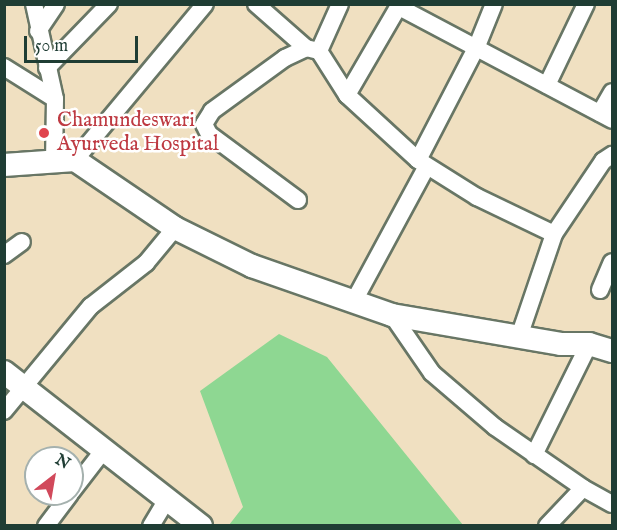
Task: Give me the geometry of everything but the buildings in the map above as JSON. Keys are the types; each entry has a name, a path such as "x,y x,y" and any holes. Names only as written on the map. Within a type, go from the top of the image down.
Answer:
{"street":[{"path":"34,4 38,31 55,99 64,160"},
{"path":"38,31 56,4"},
{"path":"47,68 109,4"},
{"path":"64,160 205,4"},
{"path":"255,4 313,49 347,95 423,163 477,197 554,234"},
{"path":"298,200 209,134 204,124 212,111 285,58 313,49 340,4"},
{"path":"354,301 423,163 494,4"},
{"path":"548,85 586,4"},
{"path":"347,95 400,6 606,116 612,92"},
{"path":"4,67 55,99"},
{"path":"520,334 554,234 603,161 612,155"},
{"path":"4,165 64,160 175,228 252,266 392,315 520,334 561,344 589,344 612,351"},
{"path":"4,411 91,306 146,263 175,228"},
{"path":"4,255 22,242"},
{"path":"600,290 612,262"},
{"path":"392,315 432,374 534,454 583,489 612,504"},
{"path":"534,454 589,344"},
{"path":"4,372 201,525"},
{"path":"84,476 103,451"},
{"path":"547,525 583,489"},
{"path":"151,525 167,500"},
{"path":"46,525 61,506"}],"green space":[{"path":"279,334 327,357 463,525 229,525 243,507 200,391"}],"place":[{"name":"Chamundeswari Ayurveda Hospital","path":"44,133"}]}
